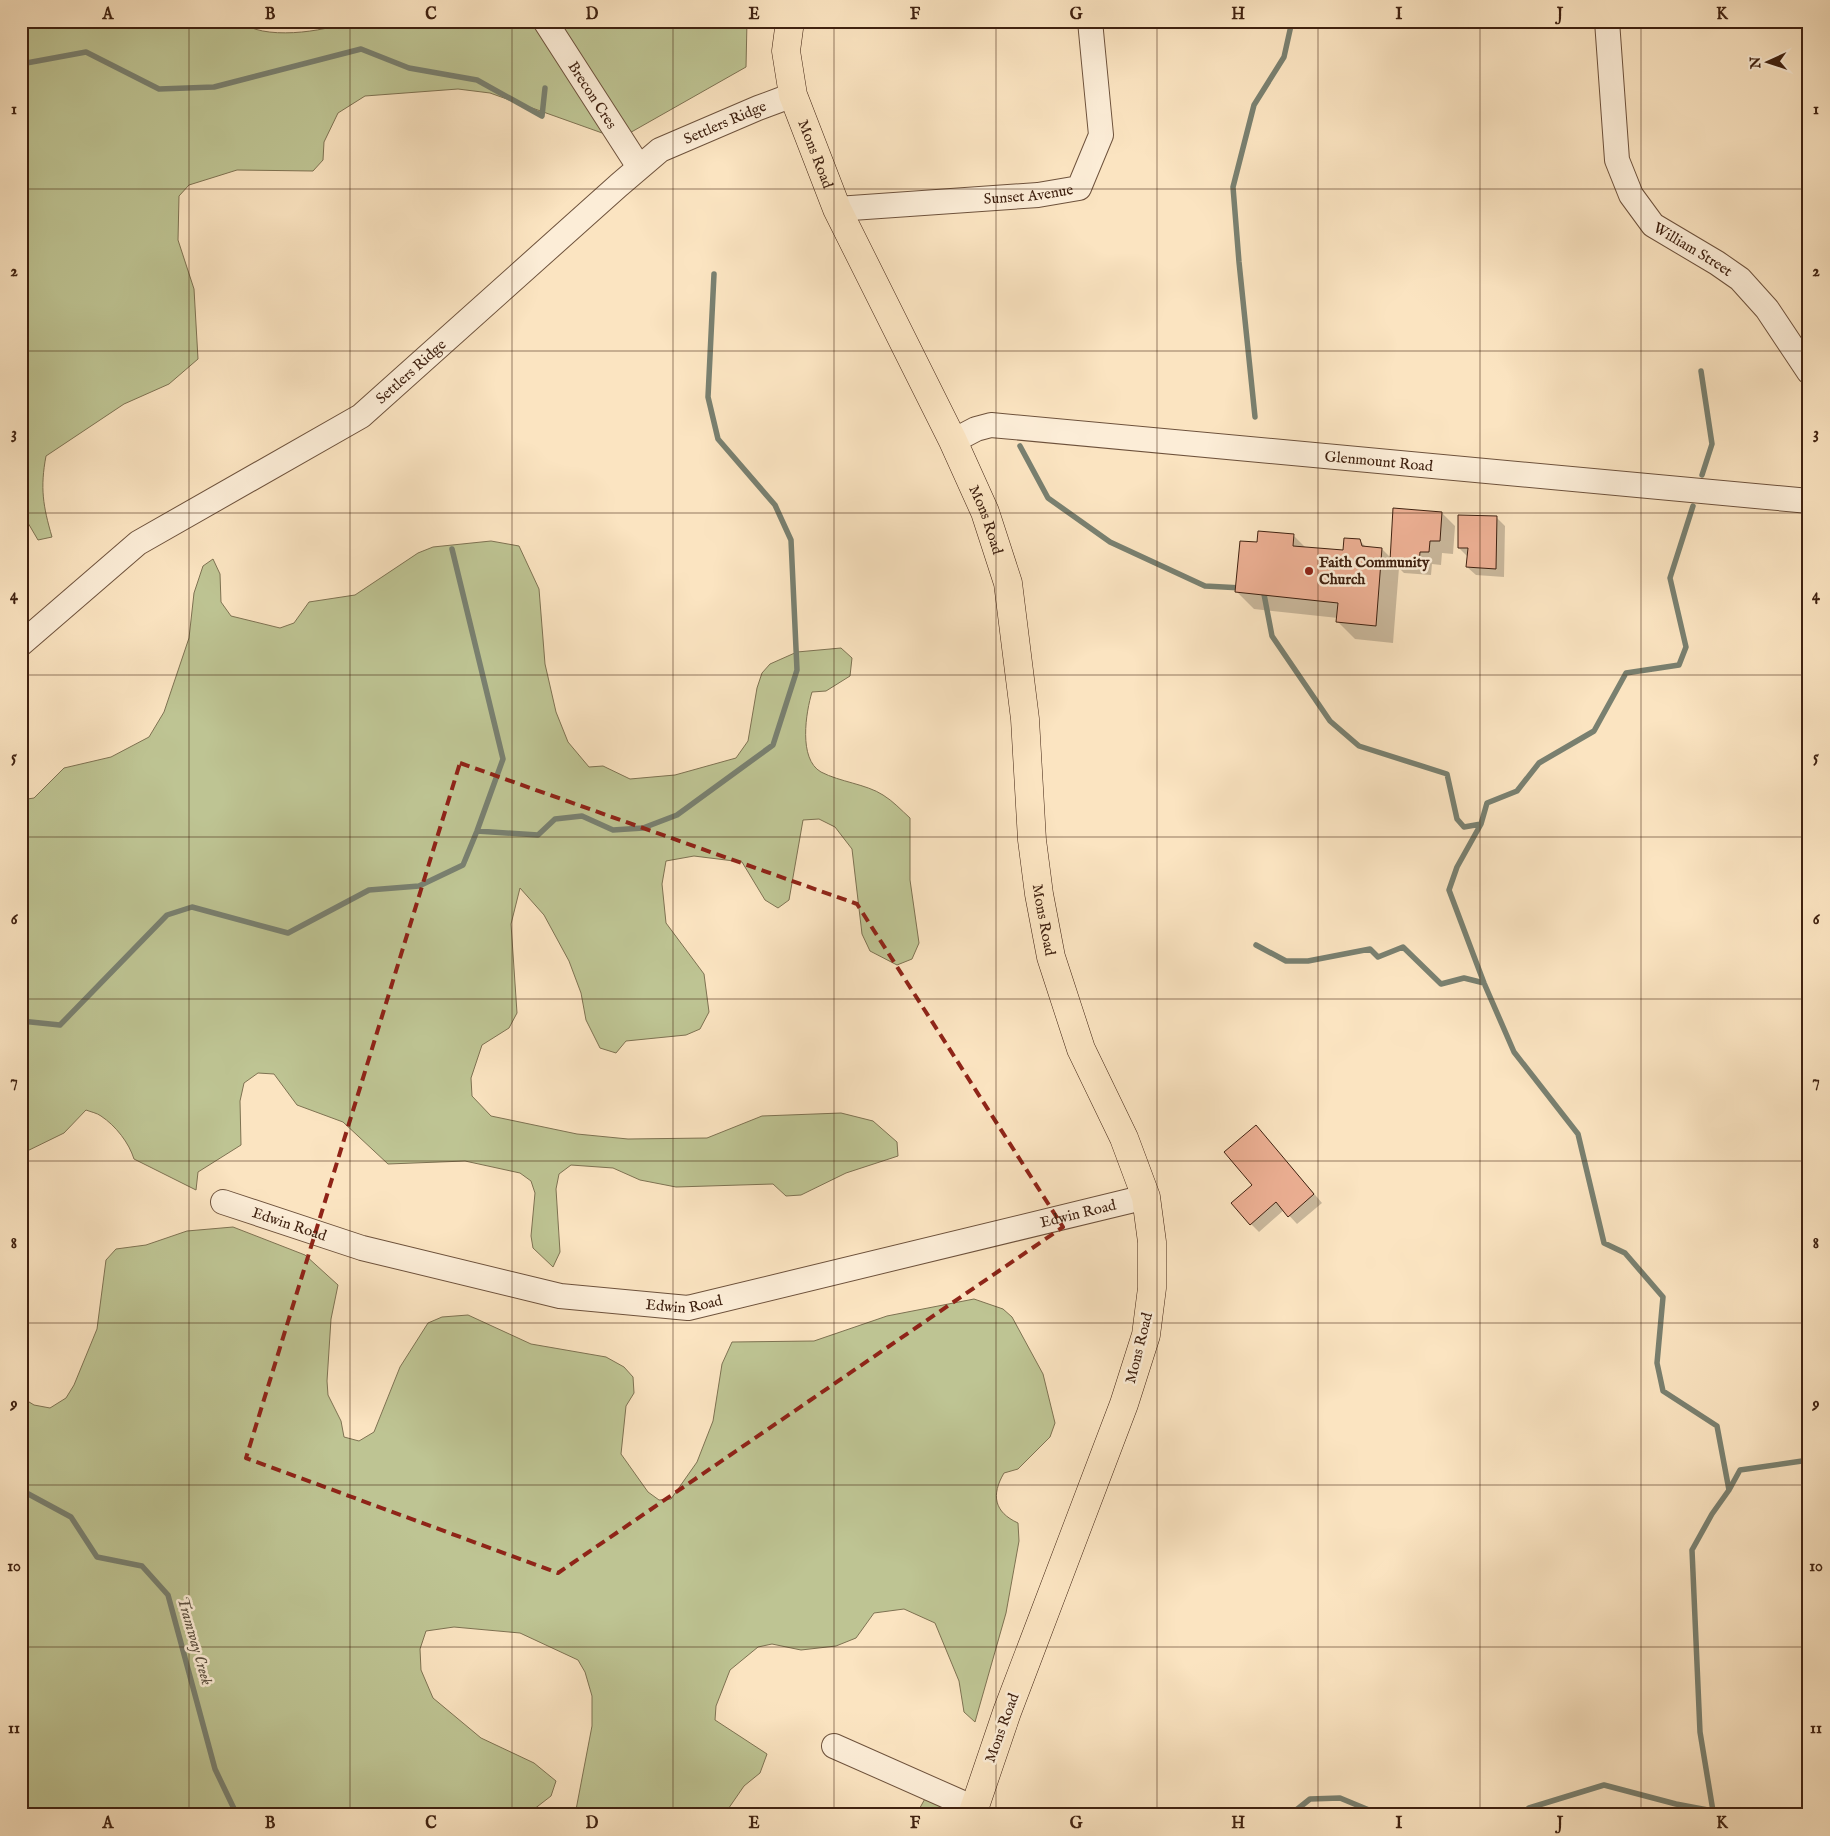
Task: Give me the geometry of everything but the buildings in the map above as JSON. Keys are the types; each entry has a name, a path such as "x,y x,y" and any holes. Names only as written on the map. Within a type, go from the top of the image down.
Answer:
{"main road":[{"name":"Mons Road","path":"790,21 786,51 793,95 837,209 953,441 985,512 1008,583 1026,719 1032,840 1039,894 1051,957 1081,1049 1124,1138 1146,1197 1152,1252 1152,1288 1146,1335 1124,1404 1007,1712 973,1811"}],"street":[{"name":"Brecon Cres","path":"545,21 639,167"},
{"name":"Sunset Avenue","path":"837,209 1038,195 1078,188 1101,136 1090,21"},
{"name":"William Street","path":"1607,21 1618,160 1630,195 1653,226 1717,263 1740,279 1767,309 1805,357"},
{"name":"Settlers Ridge","path":"21,644 138,543 361,416 660,150 793,95"},
{"name":"Glenmount Road","path":"953,441 976,429 992,425 1809,501"},
{"name":"Edwin Road","path":"223,1202 362,1248 560,1296 688,1308 1146,1197"},
{"path":"834,1746 973,1811"}],"highlighted area":[{"path":"460,763 857,904 1063,1227 558,1573 246,1458"}],"green space":[{"path":"21,21 241,21 250,27 263,31 294,33 339,25 349,21 747,21 746,67 619,139 490,93 458,89 365,96 338,113 324,142 323,160 313,171 237,170 189,185 179,196 178,240 194,289 198,359 169,384 124,404 46,456 43,497 52,537 38,540 21,511"},
{"path":"491,541 519,546 539,589 545,664 556,712 568,742 589,767 603,766 630,779 675,775 736,758 748,741 757,688 762,673 770,664 797,652 841,648 852,658 850,676 826,691 812,692 806,723 806,746 814,766 821,772 876,791 890,800 910,818 910,880 919,943 912,959 897,965 870,951 862,934 852,849 835,827 819,819 803,820 789,900 778,908 765,900 742,862 694,856 666,861 662,884 666,923 704,974 709,1012 700,1029 686,1035 626,1041 616,1053 600,1048 586,1020 581,993 569,961 544,915 520,888 511,924 517,1013 509,1028 482,1045 471,1078 472,1096 491,1116 577,1134 628,1139 707,1138 762,1116 841,1113 873,1121 897,1142 898,1156 846,1173 801,1195 786,1196 773,1184 676,1187 640,1180 613,1168 571,1165 559,1174 556,1189 560,1252 553,1267 533,1248 531,1236 535,1193 531,1181 520,1173 465,1161 388,1164 343,1122 297,1105 274,1074 258,1073 244,1083 240,1101 241,1145 198,1172 196,1190 134,1159 117,1130 107,1120 86,1110 64,1133 21,1154 21,800 34,798 64,768 111,757 149,737 164,712 189,638 194,593 203,566 213,559 220,574 221,602 231,616 280,628 294,623 309,602 355,595 418,553 433,547"},
{"path":"233,1227 305,1255 338,1285 331,1319 327,1381 328,1395 341,1421 344,1437 359,1441 374,1432 400,1367 428,1323 442,1317 468,1315 531,1344 606,1357 624,1367 633,1377 634,1393 626,1406 621,1454 648,1492 659,1500 671,1499 697,1462 713,1421 722,1364 732,1342 814,1341 887,1316 974,1299 1003,1309 1012,1317 1043,1374 1055,1423 1050,1437 1018,1469 1004,1473 997,1489 996,1496 1000,1508 1010,1519 1018,1523 1019,1541 1006,1613 975,1722 964,1712 959,1681 935,1623 904,1609 874,1613 856,1638 836,1646 801,1650 772,1644 758,1647 730,1670 716,1706 715,1720 767,1754 760,1773 744,1786 724,1815 575,1815 592,1726 592,1696 585,1672 578,1660 520,1633 454,1627 426,1631 420,1649 421,1670 433,1698 481,1738 534,1763 556,1781 551,1796 529,1813 521,1815 21,1815 21,1397 34,1405 50,1408 66,1398 74,1385 97,1329 106,1260 116,1249 146,1245 187,1231"},
{"path":"927,1795 951,1805 947,1815 916,1815"}],"waterway":[{"path":"21,41 29,21"},
{"path":"1255,417 1233,187 1254,105 1284,57 1292,21"},
{"path":"21,64 86,52 159,89 214,87 361,49 409,68 477,80 542,116 545,88"},
{"path":"477,831 538,835 555,819 582,816 613,830 643,828 677,815 773,745 797,670 791,540 775,505 718,439 708,397 714,274"},
{"path":"1701,371 1712,444 1702,475"},
{"path":"1020,446 1048,498 1110,542 1205,586 1242,588"},
{"path":"1693,506 1670,578 1686,647 1679,665 1626,673 1594,731 1539,763 1517,791 1487,803 1481,824 1457,867 1449,890 1484,983 1514,1052 1578,1134 1604,1243 1625,1253 1663,1297 1657,1363 1663,1391 1717,1426 1729,1490"},
{"path":"21,1021 60,1025 167,915 192,907 288,933 369,890 419,886 463,865 503,759 452,549"},
{"path":"1263,589 1272,636 1330,721 1359,746 1447,774 1457,819 1464,827 1481,824"},
{"path":"1256,945 1286,961 1308,961 1370,949 1378,957 1403,947 1441,984 1464,978 1484,983"},
{"path":"1713,1811 1700,1732 1692,1550 1740,1470 1809,1460"},
{"name":"Tramway Creek","path":"21,1490 71,1517 97,1557 142,1566 168,1595 215,1769 237,1815"},
{"name":"Tramway Creek","path":"1520,1815 1529,1808 1604,1785 1676,1804 1713,1811 1809,1812"},
{"name":"Tramway Creek","path":"1290,1815 1310,1799 1340,1798 1381,1815"}],"place":[{"name":"Faith Community Church","path":"1309,571"}]}
